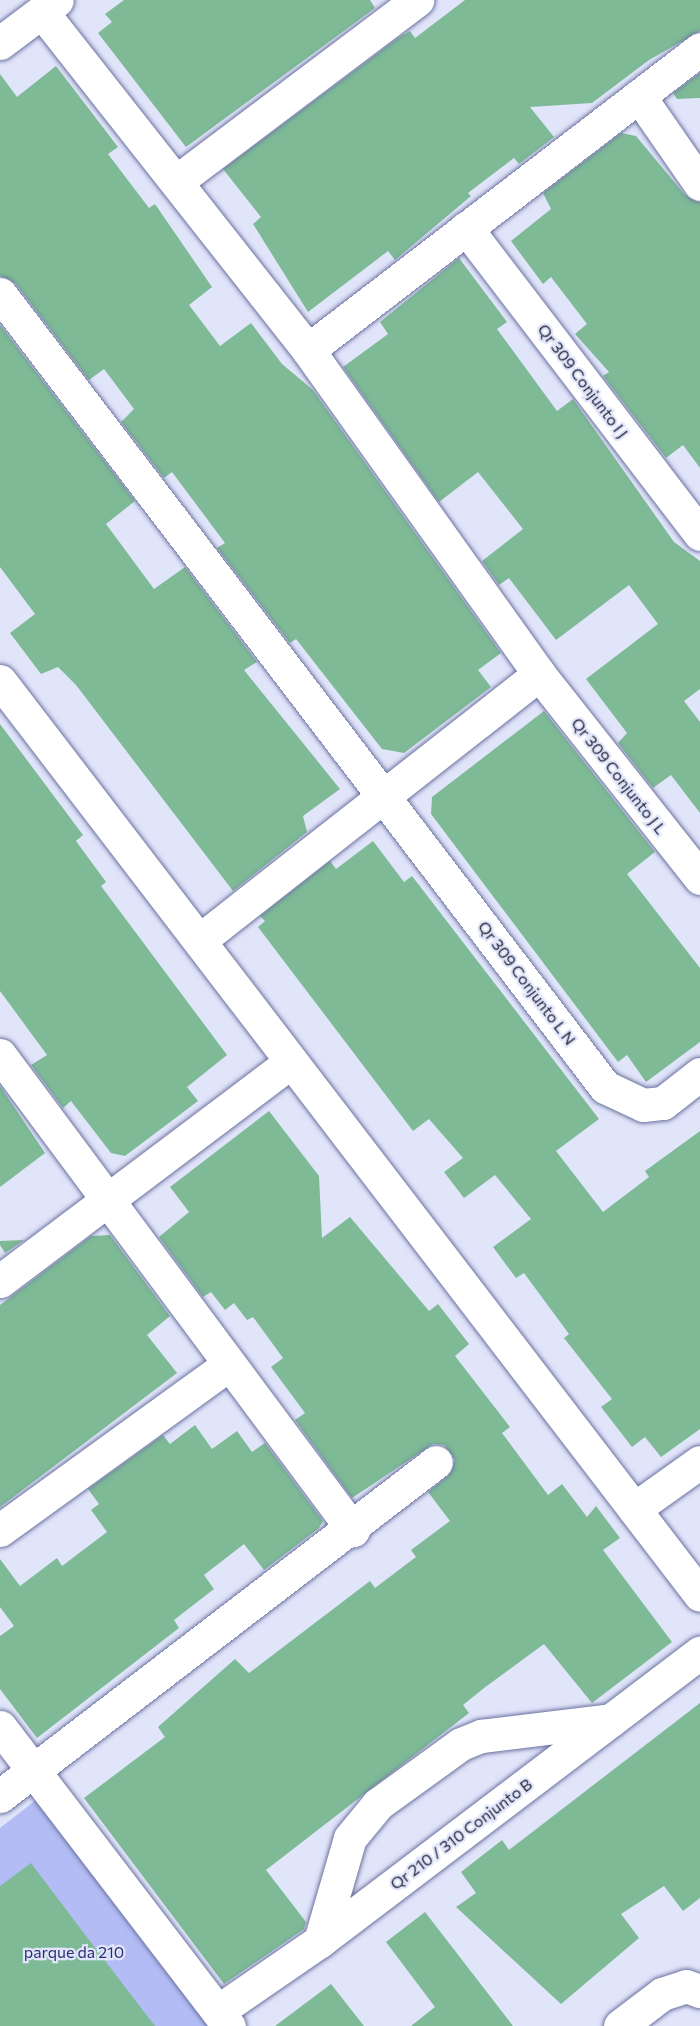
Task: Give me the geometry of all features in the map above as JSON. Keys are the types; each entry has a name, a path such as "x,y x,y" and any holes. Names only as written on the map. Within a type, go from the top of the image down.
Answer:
{"street":[{"path":"177,181 417,0"},
{"path":"0,43 50,6"},
{"name":"Qr 309 Conjunto J L","path":"50,6 177,181 308,350 539,674 700,879"},
{"path":"308,350 700,49"},
{"path":"639,96 700,184"},
{"name":"Qr 309 Conjunto I J","path":"465,228 700,534"},
{"name":"Qr 309 Conjunto L N","path":"0,294 384,792 605,1087 643,1105 663,1103 700,1074"},
{"path":"200,940 384,792 539,674"},
{"path":"0,681 700,1595"},
{"path":"0,1055 353,1530"},
{"path":"0,1281 111,1202 291,1062"},
{"path":"0,1530 229,1364"},
{"path":"0,1797 353,1530 436,1462"},
{"path":"634,1509 700,1462"},
{"name":"Qr 210 / 310 Conjunto B","path":"224,2018 320,1941 700,1653"},
{"path":"320,1941 350,1838 378,1804 461,1744 482,1736 613,1719"},
{"path":"0,1727 224,2018"},
{"path":"620,2026 662,1994 686,1986 700,1991"}],"green space":[{"name":"parque da 210","path":"45,1793 222,2026 0,2026 0,1828"}],"building":[{"path":"124,0 370,0 375,8 186,147 98,33 112,22 105,14"},
{"path":"465,0 700,0 700,31 649,60 592,103 530,107 554,137 519,164 514,158 468,193 471,196 395,260 388,251 308,312 253,224 261,217 223,169 398,38 410,31 415,38"},
{"path":"56,66 118,147 108,154 149,208 155,204 212,287 189,305 220,346 251,323 282,364 313,390 501,653 478,670 491,687 404,753 382,749 296,639 290,643 217,548 225,543 172,472 164,478 121,422 134,409 104,369 89,380 15,283 0,276 0,74 17,97"},
{"path":"700,73 700,98 677,99 673,93"},
{"path":"621,133 636,136 685,195 700,202 700,468 683,445 666,458 603,376 609,372 575,334 587,324 551,277 543,284 511,241 551,209 543,193"},
{"path":"459,258 507,322 497,329 557,411 573,399 674,542 700,561 700,689 684,701 700,722 700,813 671,775 653,788 618,743 627,733 586,679 658,624 629,585 556,640 509,578 499,585 482,561 523,529 478,472 439,502 343,367 388,334 380,322"},
{"path":"0,325 135,501 106,524 154,589 185,567 257,662 244,670 340,789 303,816 307,832 233,891 76,685 58,667 41,674 10,633 35,614 0,567"},
{"path":"544,711 655,852 627,874 700,968 700,1042 646,1082 627,1055 618,1062 431,814 432,797"},
{"path":"0,724 83,835 76,841 106,882 101,886 227,1055 187,1087 198,1101 125,1156 111,1153 71,1101 63,1108 31,1065 47,1055 0,991"},
{"path":"373,841 404,882 412,876 599,1119 556,1151 603,1212 649,1177 645,1171 700,1131 700,1429 661,1457 645,1437 632,1447 601,1407 612,1399 564,1338 569,1334 524,1273 516,1278 493,1247 531,1219 495,1175 464,1198 444,1172 463,1158 429,1119 413,1131 258,927 265,921 260,916 330,861 336,869"},
{"path":"0,1086 45,1153 0,1187"},
{"path":"269,1111 319,1176 322,1238 350,1217 429,1311 438,1304 469,1344 455,1356 510,1427 502,1433 548,1495 562,1484 587,1517 596,1506 620,1538 603,1550 672,1642 592,1703 544,1644 484,1688 463,1705 469,1713 266,1870 306,1922 304,1929 224,1984 84,1798 165,1737 158,1727 235,1659 249,1673 370,1581 375,1588 416,1557 411,1550 450,1521 428,1492 448,1476 455,1460 444,1445 433,1444 352,1498 295,1420 305,1413 271,1367 283,1358 253,1317 247,1320 234,1303 225,1310 211,1292 203,1297 159,1237 189,1212 170,1187"},
{"path":"110,1235 170,1316 147,1335 177,1373 0,1507 0,1305 91,1236"},
{"path":"24,1240 5,1253 0,1245 0,1241"},
{"path":"195,1425 212,1449 237,1431 252,1452 265,1443 323,1521 319,1528 264,1570 244,1544 204,1575 214,1589 174,1620 179,1628 37,1738 0,1689 0,1636 14,1626 0,1607 0,1559 20,1586 57,1558 62,1566 107,1532 91,1510 99,1504 88,1489 163,1435 170,1444"},
{"path":"700,1703 700,1898 683,1911 664,1886 621,1914 639,1938 561,2004 456,1907 476,1893 461,1872 502,1840 509,1850"},
{"path":"31,1863 155,2026 0,2026 0,1886"},
{"path":"425,1912 513,2026 411,2026 435,2007 386,1942"},
{"path":"331,1984 364,2026 275,2026"}]}
